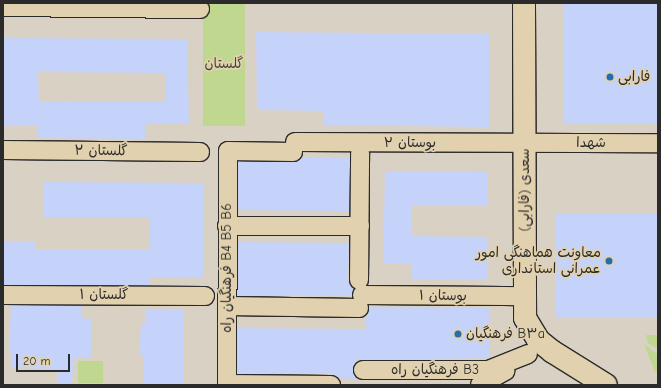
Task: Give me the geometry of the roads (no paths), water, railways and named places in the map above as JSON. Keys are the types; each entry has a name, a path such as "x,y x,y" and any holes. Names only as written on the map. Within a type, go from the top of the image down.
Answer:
{"street":[{"name":"سعدی (فارابی)","path":"524,3 525,318 533,347 553,352 606,385"},
{"path":"3,7 200,9"},
{"name":"شهدا","path":"525,143 658,143"},
{"name":"بوستان ۲","path":"228,151 294,147 525,143"},
{"name":"گلستان ۲","path":"3,150 200,152"},
{"name":"فرهنگیان راه B4 B5 B6","path":"228,151 227,384 331,385"},
{"path":"360,153 360,294"},
{"path":"227,226 360,226"},
{"name":"بوستان ۱","path":"227,306 360,294 524,296"},
{"name":"گلستان ۱","path":"3,295 205,296"},
{"path":"480,385 522,363 533,347"},
{"name":"فرهنگیان راه B3","path":"363,370 488,370 533,347"}],"place":[{"name":"فارابی","path":"610,77"},
{"name":"معاونت هماهنگی امور عمرانی استانداری","path":"609,261"},
{"name":"فرهنگیان B۳a","path":"458,334"}],"park label":[{"name":"گلستان","path":"224,64"}]}
